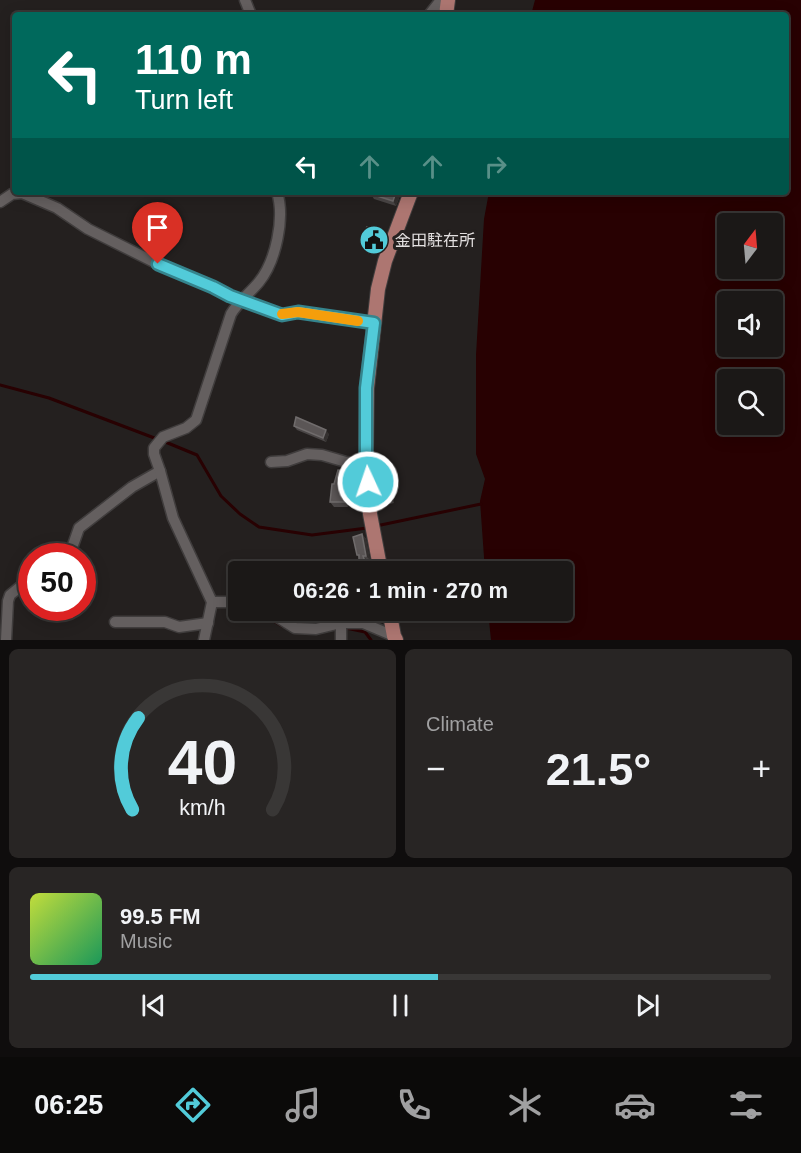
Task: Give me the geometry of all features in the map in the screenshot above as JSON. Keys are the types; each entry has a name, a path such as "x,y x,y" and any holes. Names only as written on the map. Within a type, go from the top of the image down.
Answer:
{"main road":[{"path":"379,561 367,465 366,388 378,289 385,261 410,195"},
{"path":"391,621 395,638"}],"street":[{"path":"431,12 441,0"},
{"path":"24,195 57,208 88,229 158,264 230,296 282,315 298,312 374,323"},
{"path":"204,640 212,602 172,518 154,448 162,437 186,428 196,420 231,314 268,270 281,215 278,195"},
{"path":"271,462 287,461 307,454 367,465"},
{"path":"74,543 79,528 132,487 160,471"},
{"path":"6,640 4,600 18,589"},
{"path":"212,602 228,602"},
{"path":"284,621 295,628 316,629 341,623 363,623 395,638"},
{"path":"115,622 165,622 179,627 208,623"},
{"path":"341,623 341,640"}],"shaded area":[{"path":"535,0 801,0 801,640 491,640 489,621 573,621 573,561 484,561 480,501 485,479 476,454 476,355 484,219 488,195 789,195 789,12 532,12"}],"building":[{"path":"374,195 395,195 393,201"},
{"path":"367,227 380,234 376,242 362,236"},
{"path":"296,417 326,430 323,438 294,426"},
{"path":"338,470 355,471 356,482 346,481 345,502 330,502 332,484 334,484"},
{"path":"388,477 391,499 381,500 379,479"},
{"path":"362,534 365,561 359,561 353,537"}],"waterway":[{"path":"0,385 49,398 157,439"},
{"path":"163,441 197,455 221,496 240,514 259,527 312,535 367,528"},
{"path":"376,526 481,504"},
{"path":"274,621 282,626"},
{"path":"346,628 365,632 371,640"}],"slow traffic":[{"path":"282,314 298,312 358,321"}],"place":[{"name":"金田駐在所","path":"374,240"}],"route":[{"path":"158,264 176,270 230,296 282,315 298,312 374,323 366,388 368,482"}]}
